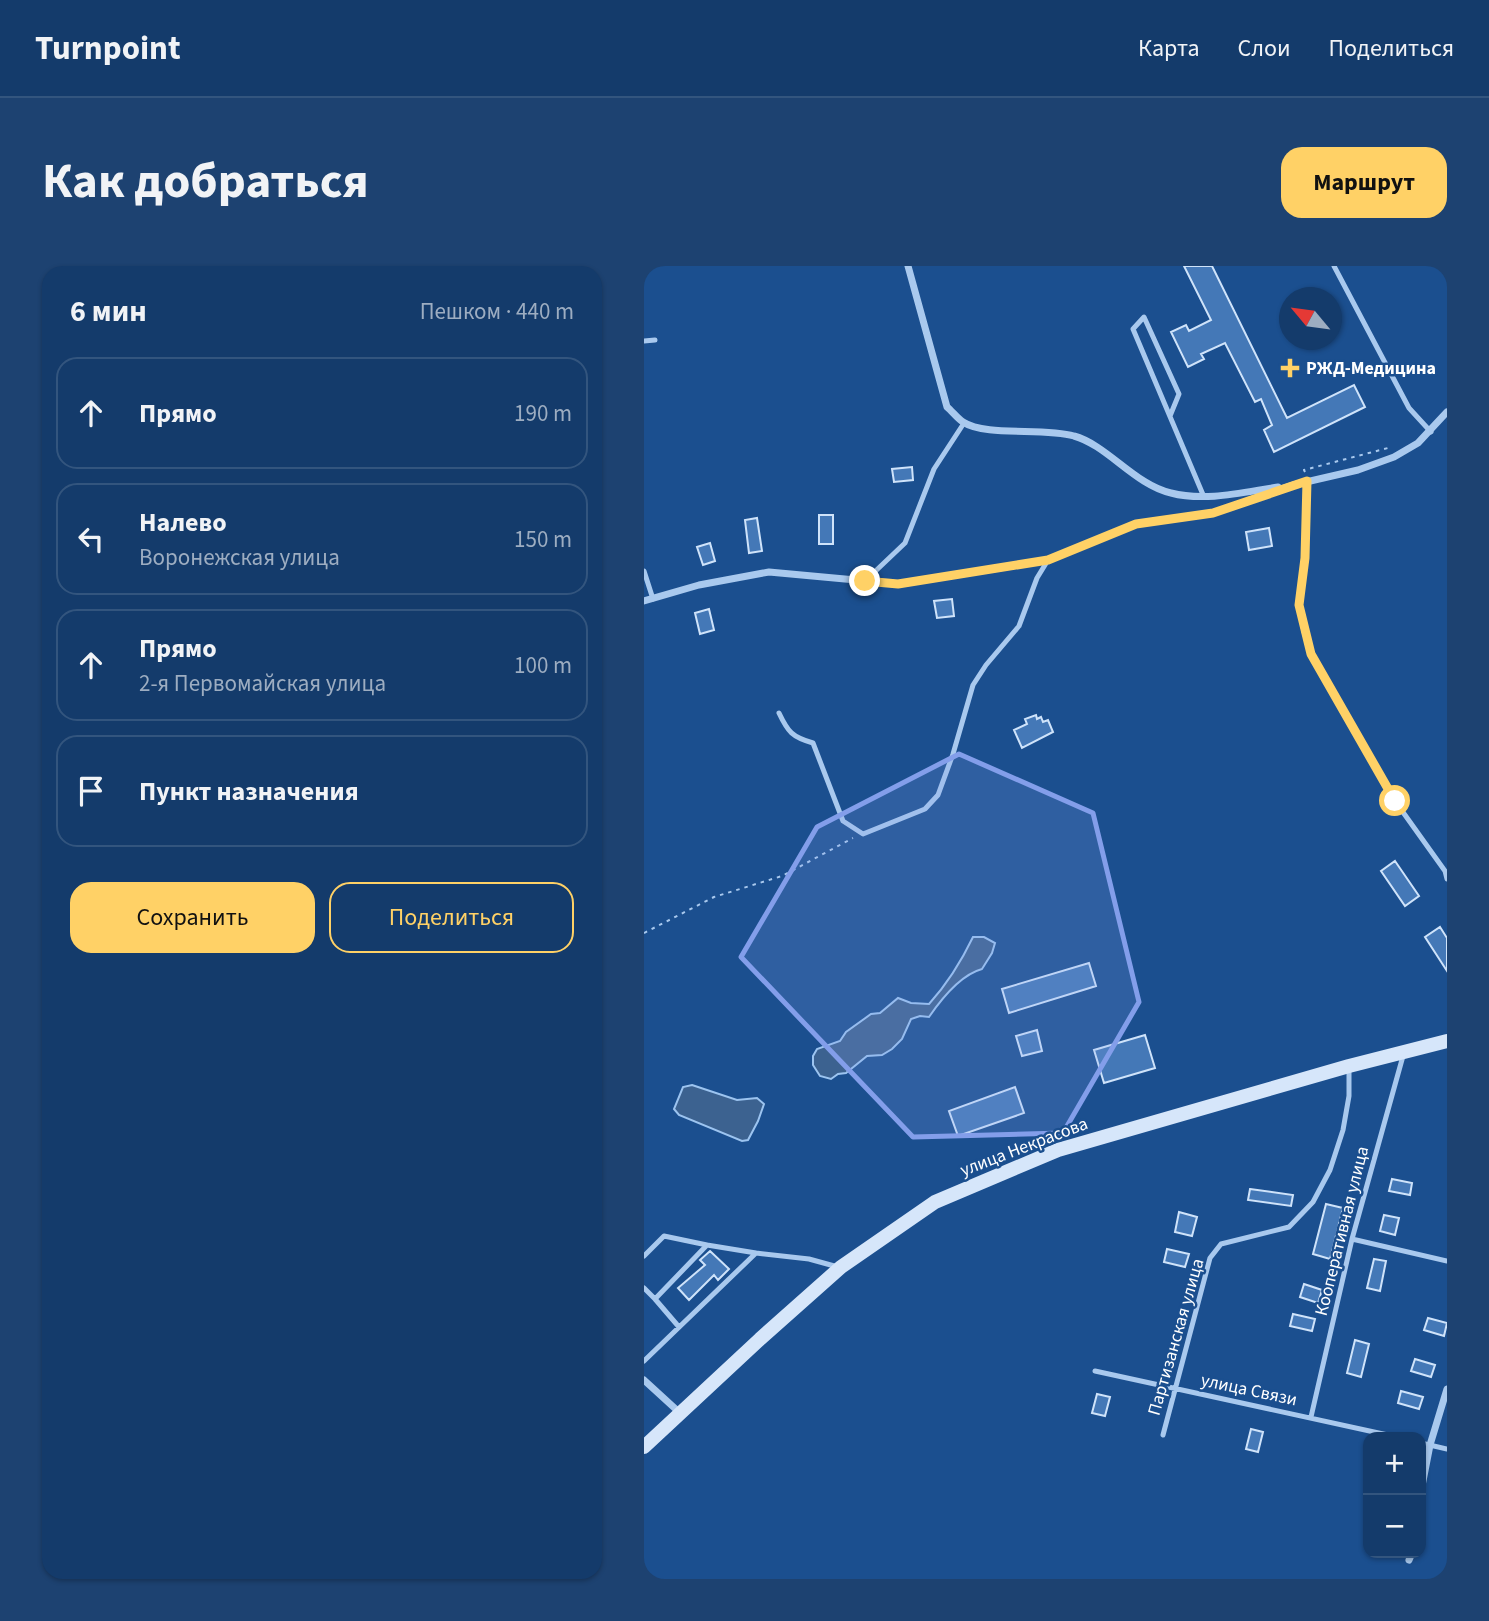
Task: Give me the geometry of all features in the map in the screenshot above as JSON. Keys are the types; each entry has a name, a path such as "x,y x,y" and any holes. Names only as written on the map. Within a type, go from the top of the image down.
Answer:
{"main road":[{"name":"улица Некрасова","path":"644,1447 841,1267 935,1202 1058,1150 1349,1066 1447,1041"}],"street":[{"path":"908,266 947,407 964,423 987,428 1061,432 1081,438 1150,485 1171,494 1204,497 1293,485"},
{"path":"644,601 699,584 769,572 898,584 1048,560 1136,524 1213,513 1293,485 1358,470 1394,457 1419,443 1447,412"},
{"path":"644,1380 680,1413"},
{"path":"1426,1465 1447,1389"}],"lane":[{"path":"1334,266 1409,408 1431,432"},
{"path":"1170,416 1179,394 1144,317 1133,329 1204,497"},
{"path":"644,341 656,340"},
{"path":"865,581 905,543 934,469 964,423"},
{"path":"1307,481 1305,558 1299,605 1311,654 1395,801 1445,872 1447,879"},
{"path":"779,713 787,731 813,743 843,821 863,834 925,809 938,795 973,685 1019,626 1037,578 1048,560"},
{"path":"644,571 653,599"},
{"name":"Кооперативная улица","path":"1311,1417 1352,1239 1404,1053"},
{"name":"Партизанская улица","path":"1163,1435 1210,1258 1221,1244 1289,1227 1313,1202 1331,1170 1343,1130 1349,1096 1349,1066"},
{"path":"644,1256 664,1237 809,1259 841,1267"},
{"path":"1352,1239 1447,1261"},
{"path":"655,1299 707,1245"},
{"path":"644,1361 756,1253"},
{"path":"644,1288 679,1328"},
{"name":"улица Связи","path":"1095,1371 1376,1432"},
{"path":"1426,1444 1447,1449"}],"path":[{"path":"1307,481 1304,470 1392,447"},
{"path":"644,933 714,897 782,876 834,846 863,834"}],"highlighted area":[{"path":"959,754 1093,813 1139,1002 1063,1133 913,1137 741,957 817,827"}],"water":[{"path":"973,937 984,937 995,943 982,969 959,982 929,1017 911,1019 902,1039 892,1049 882,1055 867,1056 846,1073 831,1079 820,1076 813,1065 813,1056 817,1049 840,1041 846,1032 871,1014 880,1013 898,998 911,1003 929,1004 954,972"},
{"path":"692,1085 737,1100 757,1098 764,1104 748,1140 742,1141 679,1115 674,1109 683,1087"}],"building":[{"path":"1184,266 1212,266 1287,418 1354,385 1365,407 1274,452 1264,430 1272,425 1261,399 1255,402 1225,343 1201,354 1204,359 1188,367 1171,332 1186,325 1189,331 1211,320"},
{"path":"912,467 913,480 894,482 892,469"},
{"path":"819,515 833,515 833,544 819,544"},
{"path":"757,518 762,551 749,553 745,520"},
{"path":"1269,528 1272,546 1249,550 1246,532"},
{"path":"710,543 715,561 703,565 697,547"},
{"path":"952,599 954,616 937,618 934,601"},
{"path":"709,609 714,630 700,634 695,613"},
{"path":"1036,715 1037,719 1041,717 1043,722 1048,720 1053,732 1022,748 1014,730 1027,724 1025,719"},
{"path":"1395,861 1419,896 1405,906 1381,871"},
{"path":"1440,927 1447,938 1447,971 1425,937"},
{"path":"1089,963 1096,986 1009,1013 1002,989"},
{"path":"1037,1030 1042,1051 1022,1056 1016,1036"},
{"path":"1145,1035 1155,1068 1104,1083 1094,1050"},
{"path":"1015,1087 1024,1113 958,1136 949,1111"},
{"path":"1392,1179 1412,1183 1410,1195 1389,1191"},
{"path":"1250,1189 1293,1195 1291,1206 1248,1200"},
{"path":"1326,1204 1343,1208 1330,1259 1313,1254"},
{"path":"1179,1212 1197,1217 1192,1236 1175,1232"},
{"path":"1384,1215 1399,1218 1395,1235 1380,1231"},
{"path":"1167,1249 1189,1254 1185,1267 1164,1262"},
{"path":"710,1251 729,1269 718,1280 714,1275 689,1300 678,1288 705,1265 700,1260"},
{"path":"1374,1259 1386,1261 1380,1291 1367,1288"},
{"path":"1304,1284 1322,1290 1318,1303 1300,1297"},
{"path":"1293,1314 1315,1319 1312,1331 1290,1326"},
{"path":"1428,1318 1447,1323 1444,1336 1424,1330"},
{"path":"1355,1340 1369,1344 1361,1377 1347,1373"},
{"path":"1415,1359 1435,1365 1431,1377 1411,1371"},
{"path":"1401,1391 1423,1397 1419,1409 1398,1403"},
{"path":"1097,1394 1110,1397 1105,1416 1092,1413"},
{"path":"1251,1429 1263,1432 1258,1452 1246,1449"}],"place":[{"name":"РЖД-Медицина","path":"1290,368"}],"route":[{"path":"865,581 898,584 1048,560 1136,524 1213,513 1307,481 1305,558 1299,605 1304,632 1311,654 1395,801"}]}
